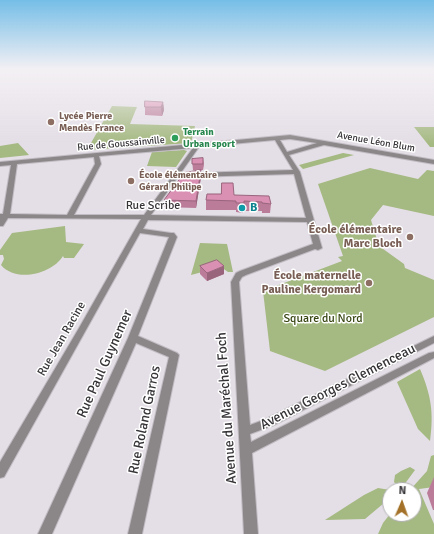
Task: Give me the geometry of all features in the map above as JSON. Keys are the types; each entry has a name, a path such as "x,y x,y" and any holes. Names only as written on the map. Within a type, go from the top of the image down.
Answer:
{"street":[{"name":"Rue de Goussainville","path":"0,164 292,137"},
{"name":"Avenue Léon Blum","path":"292,137 434,161"},
{"path":"276,138 297,172 311,220"},
{"path":"286,154 327,143"},
{"name":"Rue Jean Racine","path":"0,472 84,328 146,217 198,146"},
{"path":"70,216 98,164 96,155"},
{"path":"0,224 14,162"},
{"path":"178,174 297,172"},
{"name":"Rue Scribe","path":"3,216 311,220"},
{"name":"Avenue du Maréchal Foch","path":"251,534 235,287 236,280 316,251 318,244 311,220"},
{"name":"Rue Paul Guynemer","path":"45,534 133,338 173,237 171,235 138,231"},
{"name":"Rue Roland Garros","path":"133,338 174,355 135,534"},
{"name":"Avenue Georges Clemenceau","path":"244,432 270,422 431,340 433,356 245,451"}],"green space":[{"path":"112,106 137,107 130,124 195,126 191,143 87,150"},
{"path":"414,127 434,127 434,147 430,147"},
{"path":"18,143 29,155 0,158 0,146"},
{"path":"187,151 176,167 147,166 152,152"},
{"path":"343,153 354,155 303,169 299,165"},
{"name":"Square du Nord","path":"370,168 418,179 427,170 434,171 434,216 383,205 371,220 379,246 404,264 405,268 434,280 434,317 325,371 270,351 263,291 342,261 338,257 343,256 318,184"},
{"path":"65,226 66,242 84,244 74,258 64,258 63,256 51,268 43,272 24,275 15,274 8,271 1,265 4,259 3,255 0,255 0,250 12,233"},
{"path":"200,243 227,244 233,272 228,272 221,267 191,275"},
{"path":"420,369 427,387 431,404 432,421 430,441 418,429 397,382"},
{"path":"434,455 434,487 422,489 422,482 417,482 427,471 431,456"},
{"path":"410,467 415,470 406,482 394,482 395,475"},
{"path":"378,488 382,489 382,505 365,519 325,520 364,495"},
{"path":"422,496 434,524 434,534 378,534 383,523 422,522"}],"building":[{"path":"145,101 163,102 161,107 145,107"},
{"path":"203,158 203,164 192,164 192,159"},
{"path":"201,170 196,201 164,200 184,173"},
{"path":"222,183 233,183 234,195 269,196 271,204 262,202 244,201 244,203 236,203 236,201 206,200 207,194 221,194"},
{"path":"217,260 224,266 207,273 200,266"}],"place":[{"name":"Lycée Pierre Mendès France","path":"51,122"},
{"name":"Terrain Urban sport","path":"175,138"},
{"name":"École élémentaire Gérard Philipe","path":"131,181"},
{"name":"B","path":"242,208"},
{"name":"École élémentaire Marc Bloch","path":"410,237"},
{"name":"École maternelle Pauline Kergomard","path":"369,283"}]}
